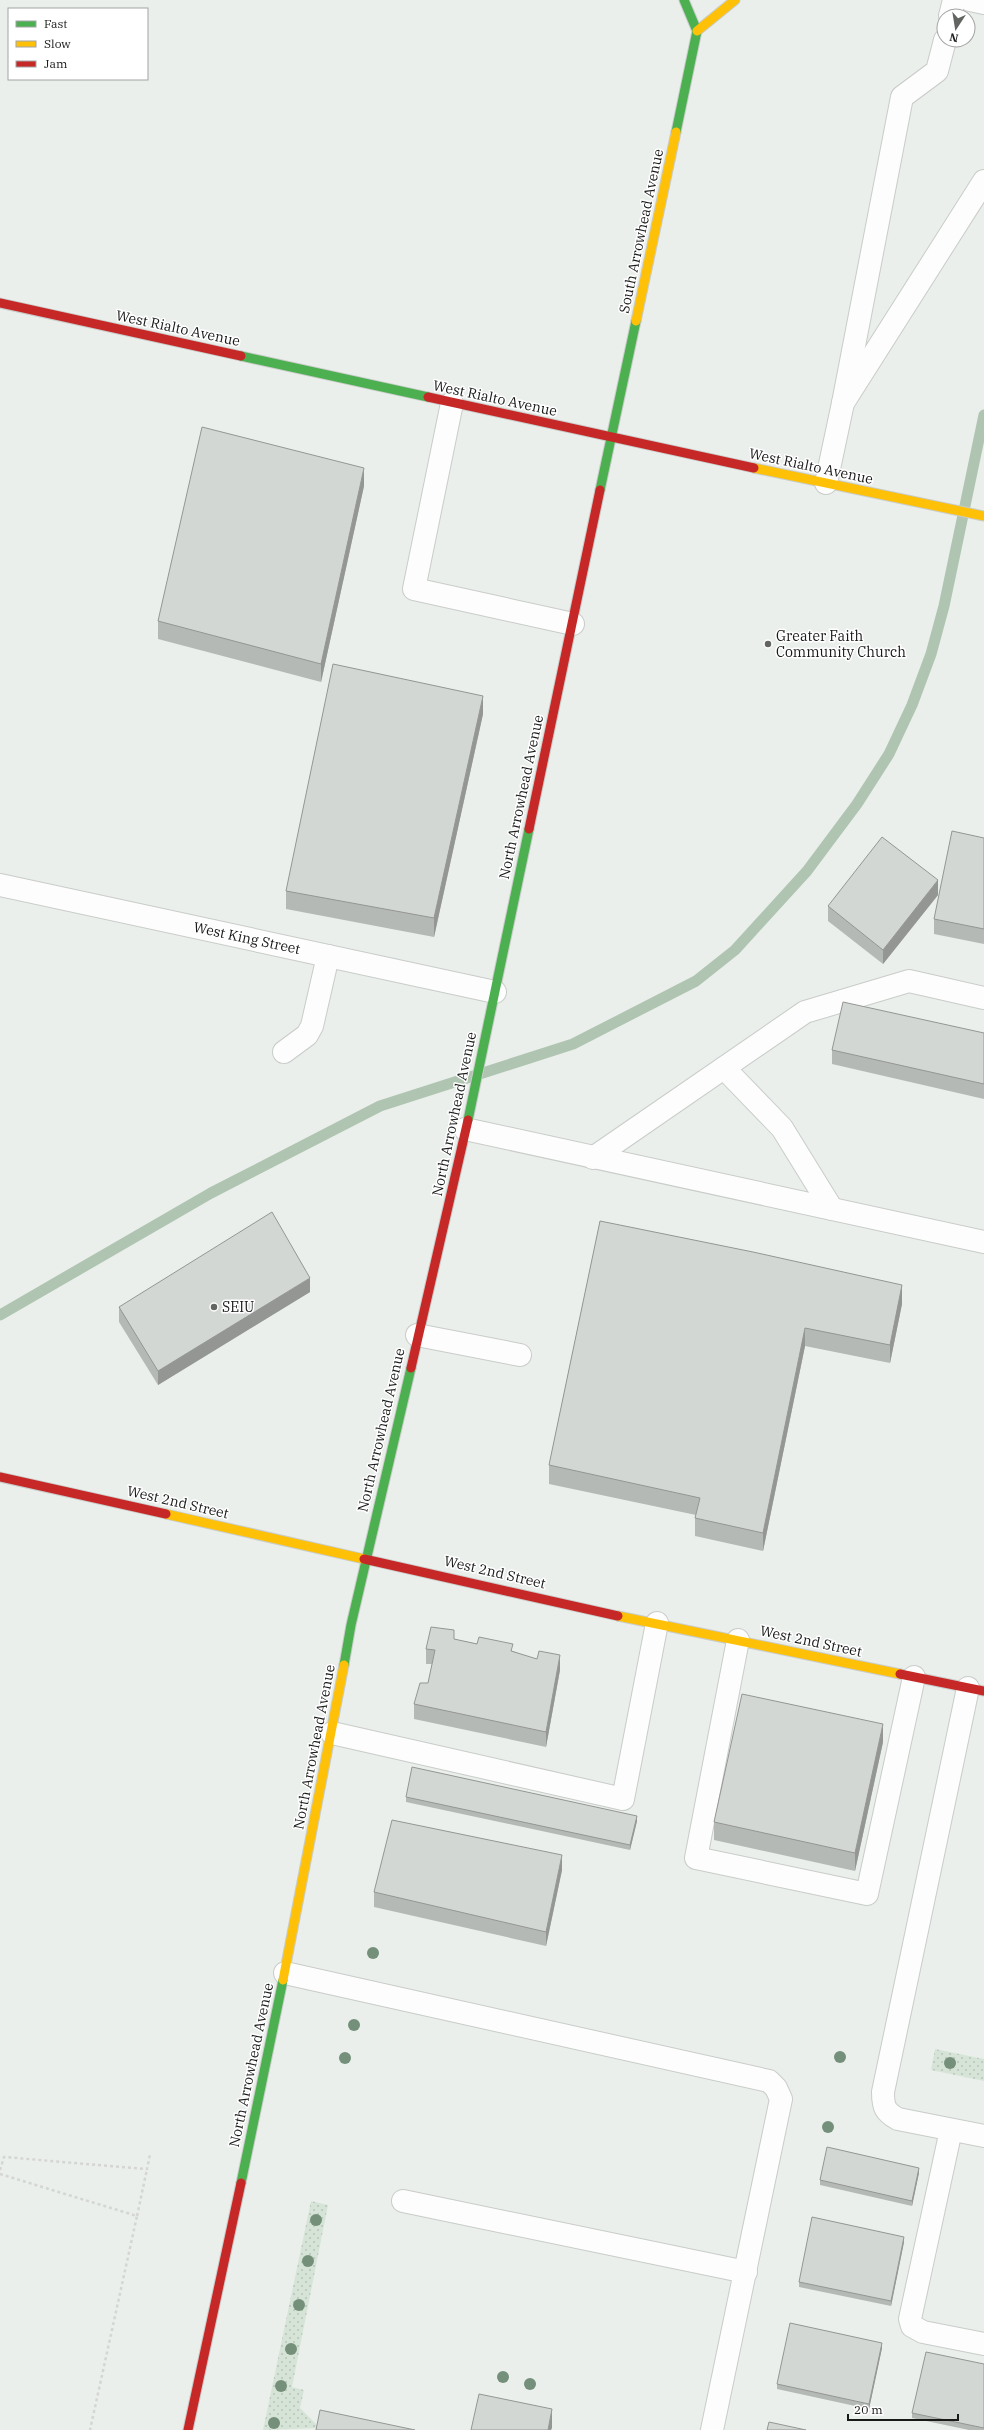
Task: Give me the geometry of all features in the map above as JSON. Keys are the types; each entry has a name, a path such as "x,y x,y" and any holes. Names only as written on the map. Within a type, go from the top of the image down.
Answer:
{"main road":[{"path":"684,0 697,31 735,0"},
{"name":"South Arrowhead Avenue","path":"612,438 697,31"},
{"name":"West Rialto Avenue","path":"0,303 612,438 984,516"},
{"name":"North Arrowhead Avenue","path":"188,2430 285,1973 332,1733 351,1625 461,1151 612,438"},
{"name":"West 2nd Street","path":"0,1477 657,1623 976,1689"}],"street":[{"path":"970,0 984,3"},
{"path":"826,484 902,97 937,71 943,48"},
{"path":"843,403 984,181"},
{"path":"452,403 414,589 573,624"},
{"name":"West King Street","path":"0,885 495,992"},
{"path":"284,1052 307,1035 312,1026 328,956"},
{"path":"592,1158 805,1012 910,981 984,998"},
{"path":"724,1068 782,1128 832,1209"},
{"path":"465,1129 592,1158 984,1242"},
{"path":"418,1335 520,1355"},
{"path":"332,1733 623,1799 657,1623"},
{"path":"738,1640 696,1858 867,1894 914,1677"},
{"path":"976,1689 883,2092 883,2105 887,2113 898,2119 984,2136"},
{"path":"285,1973 769,2081 776,2088 781,2099 712,2430"},
{"path":"948,2129 910,2318 912,2326 923,2332 984,2344"},
{"path":"403,2201 746,2272"}],"path":[{"path":"90,2430 150,2154"},
{"path":"0,2170 4,2157 147,2169"},
{"path":"0,2174 137,2216"}],"green space":[{"path":"935,2049 984,2059 984,2081 931,2070"},
{"path":"311,2201 328,2205 292,2387 304,2390 300,2408 320,2428 263,2430"}],"building":[{"path":"202,427 364,468 321,664 158,621"},
{"path":"333,664 483,696 434,918 286,891"},
{"path":"952,831 984,838 984,929 934,919"},
{"path":"882,837 938,880 883,950 828,906"},
{"path":"843,1002 984,1033 984,1084 832,1050"},
{"name":"SEIU","path":"272,1212 310,1278 158,1371 119,1307"},
{"path":"600,1221 753,1252 902,1285 890,1345 805,1328 763,1533 695,1518 700,1498 549,1465"},
{"path":"431,1627 454,1630 454,1639 477,1644 479,1637 513,1644 511,1651 537,1659 539,1651 560,1655 546,1732 414,1704 420,1683 428,1683 435,1650 426,1649"},
{"path":"742,1694 883,1724 855,1853 714,1822"},
{"path":"412,1767 637,1816 630,1845 406,1797"},
{"path":"392,1820 562,1855 546,1932 374,1892"},
{"path":"827,2147 919,2168 912,2201 820,2180"},
{"path":"812,2217 904,2237 891,2301 799,2282"},
{"path":"790,2323 882,2343 869,2404 777,2384"},
{"path":"926,2352 984,2364 984,2428 912,2413"},
{"path":"479,2394 552,2409 548,2430 471,2430"},
{"path":"320,2410 415,2430 316,2430"},
{"path":"769,2422 806,2430 767,2430"}],"waterway":[{"path":"0,1315 211,1193 380,1106 573,1044 696,981 735,950 807,871 857,804 889,754 912,705 931,654 944,606 984,415"}],"traffic: fast":[{"path":"676,132 697,31 684,0"},
{"path":"600,490 636,321"},
{"path":"241,356 428,397"},
{"path":"468,1120 529,829"},
{"path":"344,1665 351,1625 411,1368"},
{"path":"241,2183 283,1980"}],"traffic: slow":[{"path":"697,31 735,0"},
{"path":"636,321 676,132"},
{"path":"754,468 984,516"},
{"path":"166,1514 364,1559"},
{"path":"618,1616 900,1674"},
{"path":"283,1980 344,1665"}],"traffic: jam":[{"path":"0,303 241,356"},
{"path":"428,397 754,468"},
{"path":"529,829 600,490"},
{"path":"411,1368 468,1120"},
{"path":"0,1477 166,1514"},
{"path":"364,1559 618,1616"},
{"path":"900,1674 984,1691"},
{"path":"188,2430 241,2183"}],"place":[{"name":"Greater Faith Community Church","path":"768,644"},
{"name":"SEIU","path":"214,1307"}]}
